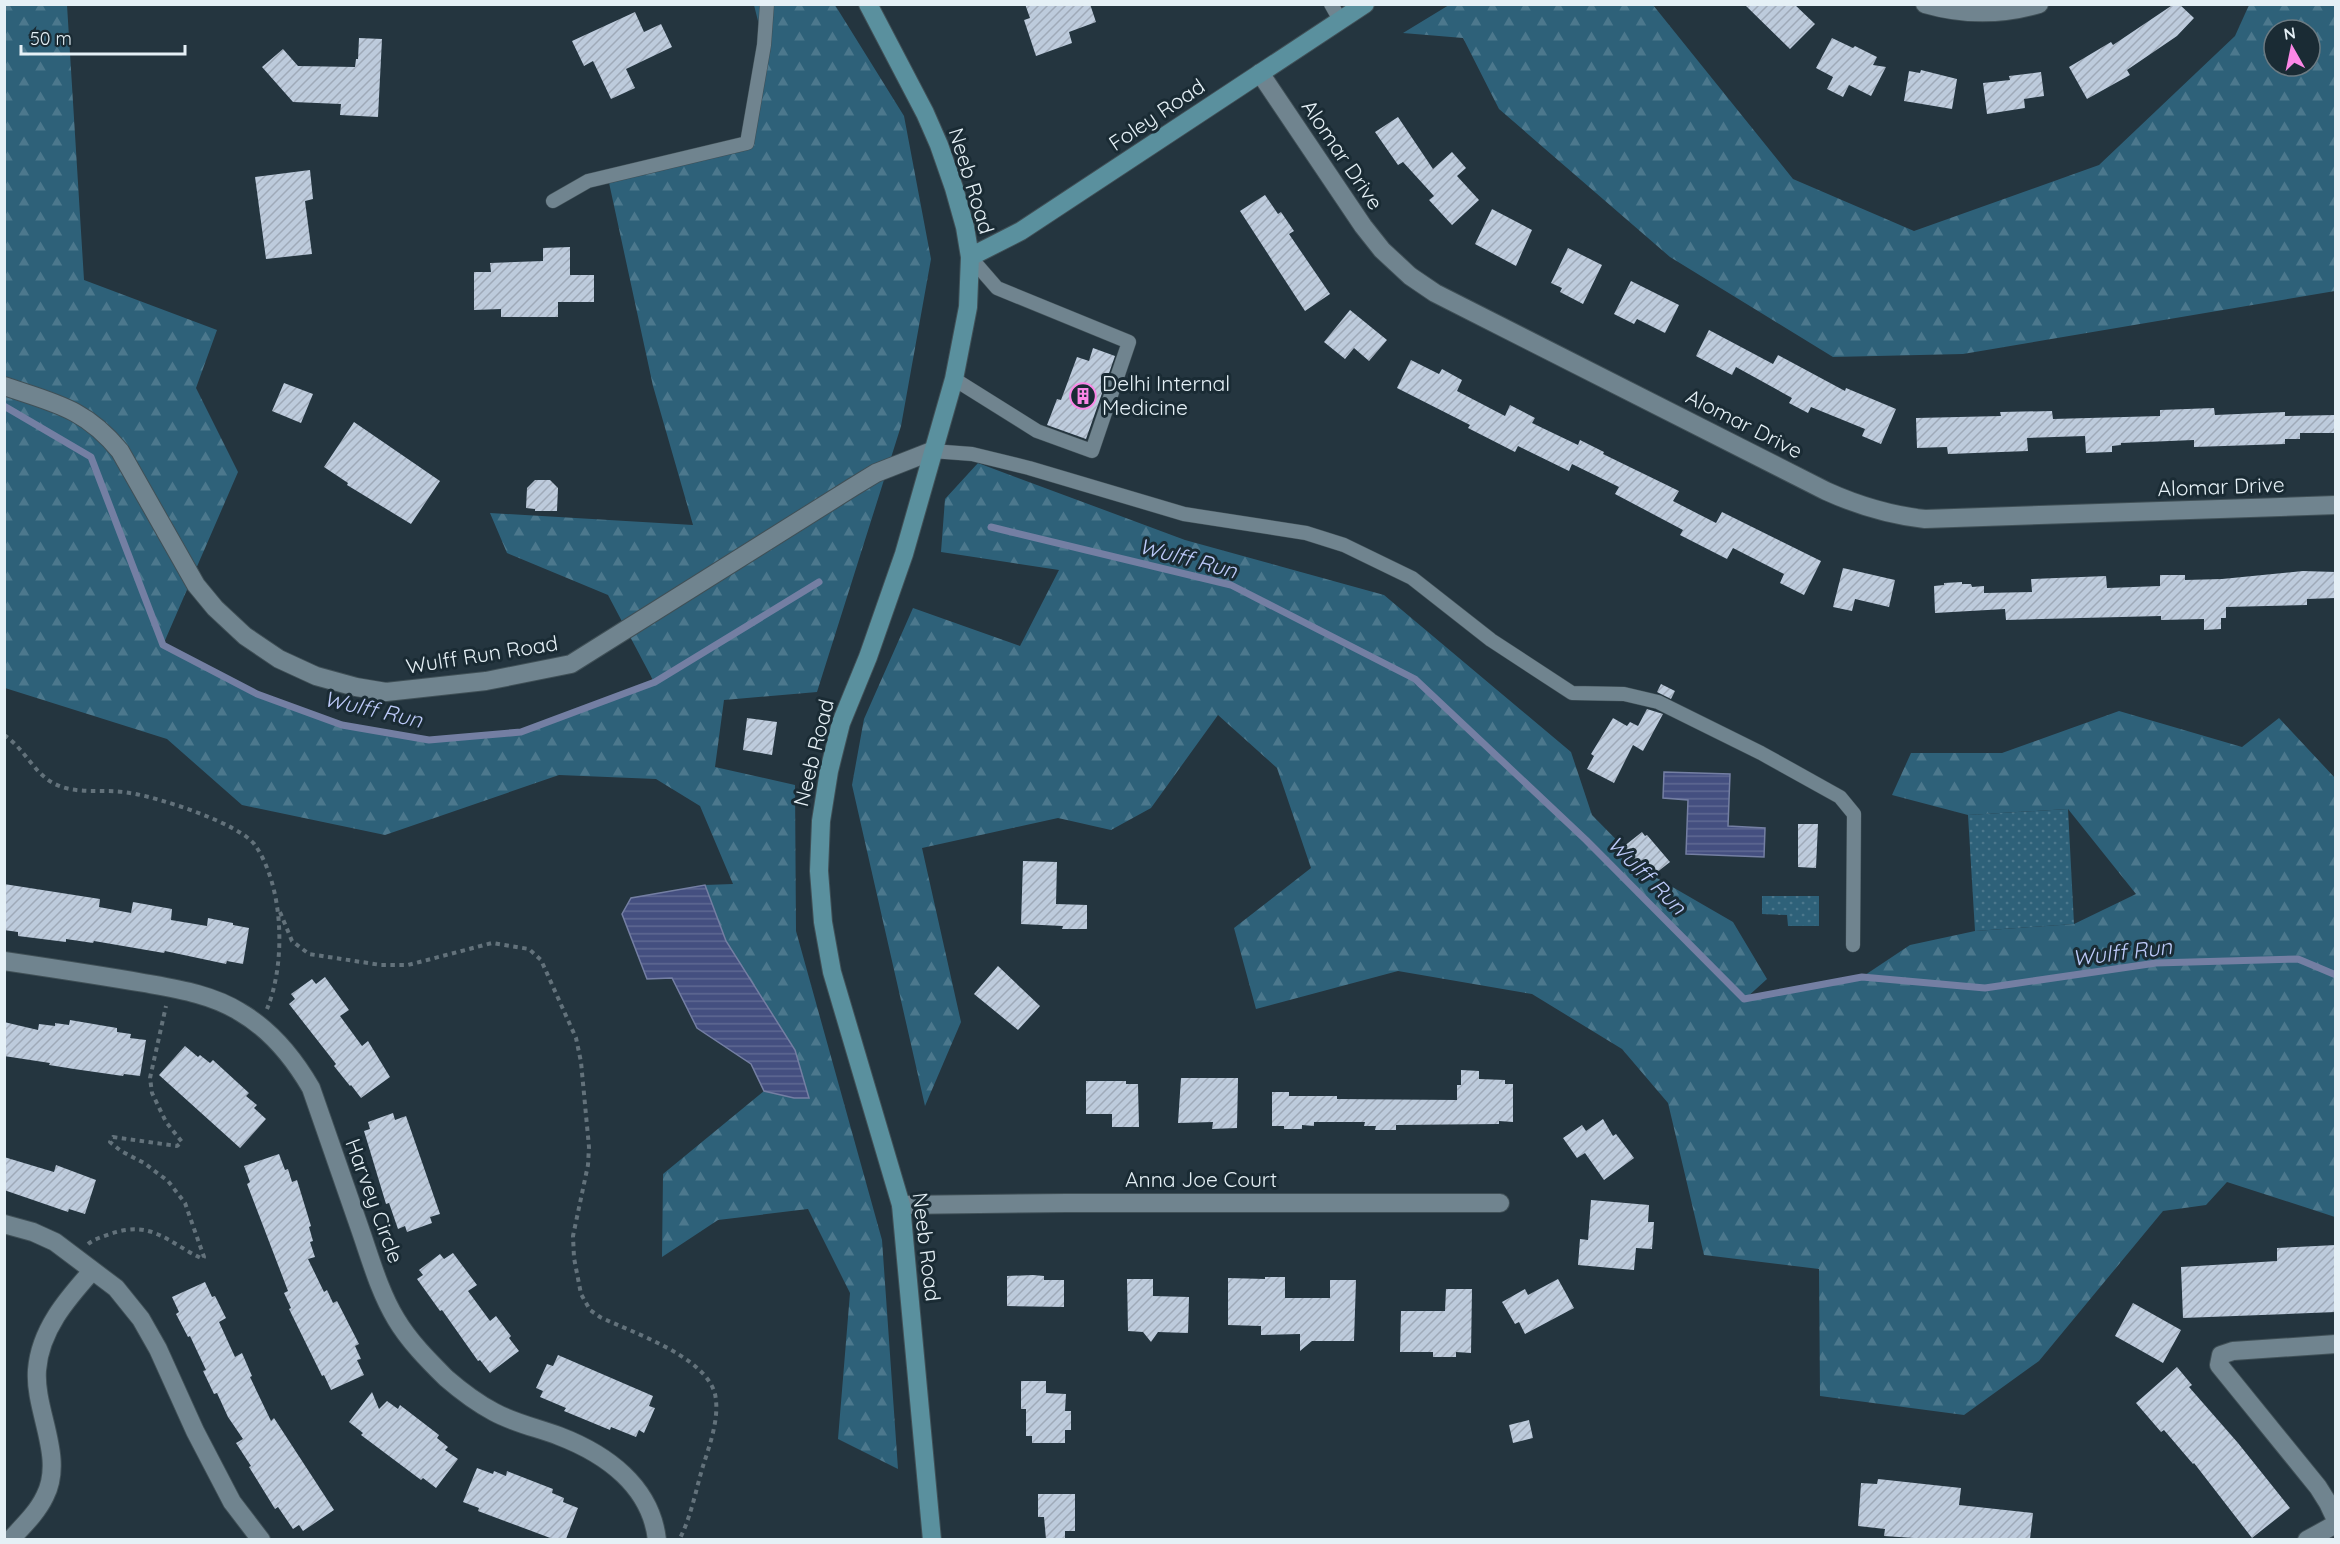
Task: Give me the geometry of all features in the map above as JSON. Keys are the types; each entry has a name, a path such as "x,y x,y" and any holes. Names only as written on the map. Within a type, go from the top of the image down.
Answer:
{"street":[{"name":"Neeb Road","path":"868,4 925,113 939,146 965,227 970,257 968,307 954,379 904,554 868,657 841,723 828,771 820,831 819,871 823,922 832,972 901,1205 932,1539"},
{"name":"Foley Road","path":"970,257 1021,231 1260,73 1336,12 1365,4"},
{"path":"1925,4 1944,10 1977,13 2007,12 2040,4"},
{"name":"Alomar Drive","path":"1260,73 1363,226 1382,250 1410,276 1445,299 1826,492 1858,506 1893,515 1924,519 2336,505"},
{"name":"Wulff Run Road","path":"4,386 73,410 91,421 107,435 120,452 196,585 215,608 245,636 279,659 316,676 356,687 386,692 486,681 571,664 876,473 932,451"},
{"name":"Harvey Circle","path":"4,961 170,988 218,1000 260,1026 279,1043 292,1059 310,1088 374,1268 395,1318 412,1342 470,1398 496,1413 572,1442 602,1457 622,1472 636,1487 648,1509 657,1539"},
{"name":"Anna Joe Court","path":"901,1205 1500,1203"},
{"path":"4,1224 33,1232 55,1242 116,1287 141,1319 158,1349 195,1431 232,1502 261,1539"},
{"path":"10,1539 35,1512 46,1495 51,1476 50,1451 37,1392 37,1368 44,1338 55,1316 92,1271"},
{"path":"2307,1539 2336,1522 2328,1503 2318,1487 2219,1365 2221,1355 2233,1351 2336,1344"}],"lane":[{"path":"553,201 588,182 747,143 764,45 767,4"},
{"path":"954,379 1037,431 1092,451 1129,342 997,288 970,257"},
{"path":"932,451 972,454 1029,468 1184,514 1306,533 1344,545 1412,578 1491,640 1572,693 1624,694 1658,702 1761,753 1839,797 1854,814 1853,945"}],"path":[{"path":"4,735 38,771 53,783 76,791 128,792 168,801 230,827 254,844 270,877 280,912 292,941 309,954 381,965 408,965 492,943 529,949 541,960 576,1038 580,1062 589,1147 588,1165 573,1236 574,1258 581,1294 590,1310 600,1317 687,1359 705,1374 715,1393 716,1413 711,1440 679,1539"},
{"path":"260,1026 274,993 279,951 280,912"},
{"path":"75,1258 91,1242 115,1232 143,1229 168,1238 192,1254 203,1259 204,1257 185,1203 168,1181 110,1142 113,1137 177,1146 182,1142 166,1122 152,1093 150,1078 170,988"}],"green space":[{"path":"5,5 67,5 84,280 217,330 196,388 238,472 163,645 257,694 342,725 429,740 521,732 654,682 608,595 507,553 490,513 693,525 653,386 608,178 747,143 764,45 754,5 835,5 904,116 931,259 901,426 817,692 724,700 715,767 795,785 796,931 882,1240 898,1469 838,1439 850,1293 808,1209 718,1220 662,1257 663,1174 764,1091 794,1098 795,1050 726,941 705,885 733,884 700,806 656,779 559,775 385,835 242,805 167,739 5,688"},
{"path":"1449,5 1653,5 1793,179 1914,231 2099,165 2235,36 2249,5 2335,5 2335,291 1963,354 1833,357 1670,257 1499,109 1463,38 1403,33"},
{"path":"978,463 1185,540 1384,595 1571,752 1592,815 1650,874 1733,922 1767,979 1745,999 1862,977 1910,945 1975,931 2074,924 2136,894 2068,809 1968,815 1892,795 1911,753 2002,753 2119,711 2242,747 2279,718 2335,778 2335,1217 2227,1182 2206,1205 2163,1211 2039,1361 1964,1415 1820,1396 1819,1269 1704,1255 1668,1103 1622,1049 1532,994 1398,971 1256,1009 1234,928 1311,868 1277,768 1218,715 1151,808 1111,830 1058,818 922,848 961,1022 925,1106 852,785 864,719 913,608 1020,646 1059,570 941,552 945,499"},
{"path":"2068,809 2074,924 1975,931 1968,815"},
{"path":"1762,896 1819,896 1819,926 1788,926 1787,915 1762,914"}],"shaded area":[{"path":"1664,772 1730,774 1728,826 1765,828 1764,857 1686,854 1688,800 1663,798"},
{"path":"705,885 726,941 795,1050 809,1098 794,1098 764,1091 751,1064 697,1028 672,978 647,979 622,914 631,898"}],"building":[{"path":"1025,4 1090,4 1096,22 1069,32 1072,43 1036,56 1024,20 1030,18"},
{"path":"1744,4 1794,4 1815,24 1790,49"},
{"path":"2174,4 2179,4 2194,18 2177,36 2127,70 2130,75 2087,99 2069,67 2111,42 2113,45"},
{"path":"635,12 644,32 661,24 672,47 626,69 635,88 611,99 593,61 584,66 572,41"},
{"path":"359,38 382,39 378,117 340,115 341,104 293,102 262,67 283,49 298,66 355,67 356,59 358,59"},
{"path":"1832,38 1877,57 1873,65 1886,67 1871,96 1849,85 1843,97 1827,89 1833,77 1816,68"},
{"path":"1921,70 1957,79 1952,109 1904,101 1909,71 1920,73"},
{"path":"2041,72 2044,96 2024,99 2025,108 1987,114 1983,83 2010,80 2009,76"},
{"path":"1398,117 1433,169 1452,152 1466,168 1457,176 1479,200 1452,225 1429,200 1434,196 1403,162 1398,165 1375,132"},
{"path":"310,170 313,199 305,201 312,254 266,259 255,177"},
{"path":"1265,195 1294,231 1289,234 1330,294 1305,311 1240,211"},
{"path":"1492,209 1532,230 1516,266 1475,244"},
{"path":"570,247 570,275 594,275 594,302 558,302 558,317 501,317 501,309 474,310 474,272 491,272 490,263 543,261 543,248"},
{"path":"1568,248 1602,265 1583,304 1560,292 1562,288 1551,283"},
{"path":"1631,281 1679,305 1665,333 1637,319 1634,324 1614,314"},
{"path":"1350,310 1387,340 1369,361 1354,348 1345,359 1324,342"},
{"path":"1709,330 1773,364 1778,355 1845,391 1846,388 1896,409 1881,444 1862,436 1865,429 1811,407 1808,413 1789,403 1792,398 1736,367 1732,375 1696,356"},
{"name":"Delhi Internal Medicine","path":"1093,348 1115,356 1086,439 1047,425 1057,399 1061,400 1077,357 1089,361"},
{"path":"1411,360 1439,374 1442,369 1462,380 1457,391 1505,416 1510,405 1535,418 1532,423 1578,445 1580,440 1604,452 1603,454 1679,491 1673,501 1716,523 1722,512 1821,561 1804,595 1780,583 1784,574 1733,548 1727,559 1680,535 1683,530 1615,494 1619,487 1572,464 1569,471 1518,446 1515,452 1468,428 1470,425 1397,388"},
{"path":"284,383 313,394 301,423 272,411"},
{"path":"2214,408 2215,415 2285,412 2285,416 2336,415 2336,433 2300,433 2300,439 2285,439 2285,444 2194,447 2194,440 2121,443 2121,445 2112,446 2112,452 2086,453 2085,436 2027,438 2028,451 1948,454 1947,447 1917,448 1916,418 2001,416 2000,412 2052,411 2053,419 2160,416 2160,410"},
{"path":"354,422 440,481 411,524 347,485 348,483 324,467"},
{"path":"535,480 550,480 558,488 557,511 535,511 535,509 526,508 527,488"},
{"path":"1843,568 1895,580 1889,607 1855,599 1852,611 1833,607"},
{"path":"2303,571 2336,572 2336,598 2307,599 2307,605 2226,607 2226,618 2221,618 2221,629 2204,630 2204,619 2161,620 2161,616 2006,620 2005,609 1935,613 1934,586 1944,585 1944,583 1962,582 1962,584 1971,584 1972,587 1984,586 1984,593 2032,592 2031,579 2106,576 2107,588 2160,586 2160,575 2185,575 2185,580 2222,579"},
{"path":"1661,684 1675,691 1671,699 1657,692"},
{"path":"1647,709 1663,714 1643,751 1633,745 1614,783 1587,769 1594,756 1591,754 1613,718 1627,726 1630,722 1638,726"},
{"path":"747,718 777,722 772,755 743,750"},
{"path":"1798,824 1818,824 1816,868 1798,867"},
{"path":"1642,832 1670,862 1656,873 1649,865 1642,871 1623,847"},
{"path":"1023,861 1057,862 1056,904 1087,905 1087,929 1062,929 1063,926 1021,924"},
{"path":"4,884 100,899 99,907 131,913 133,902 172,909 171,920 207,926 208,918 249,928 243,964 227,961 226,964 165,951 164,953 94,941 93,943 66,939 66,942 18,936 18,932 4,930"},
{"path":"998,966 1040,1006 1018,1030 974,994"},
{"path":"325,977 349,1010 340,1016 362,1046 368,1041 390,1077 361,1098 334,1066 336,1064 289,1004 295,999 291,994 312,979 316,984"},
{"path":"70,1020 117,1028 117,1032 131,1034 130,1038 146,1040 140,1076 74,1069 4,1056 4,1022 38,1030 39,1024 69,1025"},
{"path":"185,1046 210,1063 213,1060 249,1093 246,1096 257,1105 254,1108 266,1119 240,1148 159,1075"},
{"path":"1461,1070 1479,1071 1479,1079 1505,1080 1505,1084 1513,1084 1513,1122 1396,1125 1396,1130 1375,1130 1376,1126 1364,1126 1365,1122 1314,1122 1314,1126 1302,1125 1302,1129 1272,1126 1272,1092 1289,1092 1289,1096 1337,1096 1337,1099 1457,1100 1457,1085 1461,1085"},
{"path":"1181,1078 1238,1078 1237,1128 1212,1129 1213,1122 1178,1123"},
{"path":"1086,1081 1126,1081 1126,1084 1138,1084 1139,1127 1112,1127 1112,1114 1086,1114"},
{"path":"393,1113 395,1120 406,1116 440,1214 430,1217 432,1223 407,1232 405,1226 398,1229 389,1203 386,1204 364,1131 370,1129 368,1122"},
{"path":"1603,1119 1613,1136 1616,1134 1634,1158 1604,1180 1585,1153 1577,1158 1563,1138 1582,1125 1586,1131"},
{"path":"279,1154 285,1170 288,1169 292,1182 297,1180 311,1226 309,1227 313,1241 310,1242 315,1257 308,1259 324,1292 327,1290 333,1303 337,1301 359,1344 355,1346 361,1359 357,1360 364,1375 331,1390 289,1309 291,1308 284,1293 288,1291 247,1184 250,1182 244,1166"},
{"path":"4,1157 54,1172 56,1165 96,1180 85,1214 69,1209 68,1212 4,1190"},
{"path":"1591,1200 1649,1205 1648,1222 1654,1222 1652,1249 1636,1248 1634,1270 1578,1265 1580,1239 1588,1240"},
{"path":"2336,1245 2336,1312 2183,1318 2181,1267 2277,1261 2277,1248"},
{"path":"453,1253 477,1285 468,1291 490,1321 496,1316 519,1351 490,1373 480,1360 478,1361 417,1279 423,1275 419,1270 440,1254 444,1259"},
{"path":"1007,1276 1044,1276 1044,1280 1064,1280 1064,1307 1007,1306"},
{"path":"1265,1277 1285,1277 1285,1298 1330,1298 1330,1280 1356,1280 1354,1341 1312,1341 1300,1351 1300,1334 1261,1335 1261,1326 1228,1325 1228,1278 1265,1279"},
{"path":"1127,1279 1153,1279 1153,1296 1189,1297 1188,1333 1158,1332 1151,1342 1143,1332 1128,1331"},
{"path":"1558,1279 1574,1308 1525,1334 1519,1322 1515,1324 1502,1302 1525,1289 1528,1295"},
{"path":"205,1282 226,1318 219,1322 235,1357 242,1353 252,1376 250,1377 271,1421 274,1418 334,1510 303,1531 299,1525 293,1529 278,1507 275,1509 249,1467 251,1466 236,1443 243,1439 228,1417 217,1393 214,1394 190,1336 188,1337 176,1314 179,1312 172,1297"},
{"path":"1446,1289 1472,1289 1471,1353 1456,1352 1456,1357 1433,1357 1433,1352 1400,1352 1401,1311 1445,1311"},
{"path":"2133,1303 2181,1330 2163,1363 2115,1336"},
{"path":"558,1355 653,1396 649,1406 655,1408 644,1433 639,1430 636,1437 611,1427 610,1430 564,1411 566,1408 540,1397 543,1391 536,1388 547,1364 553,1366"},
{"path":"2177,1367 2192,1385 2189,1387 2290,1508 2252,1538 2194,1463 2164,1430 2161,1432 2136,1403"},
{"path":"1021,1381 1046,1381 1046,1393 1066,1394 1065,1411 1071,1411 1071,1430 1065,1430 1065,1443 1032,1443 1032,1436 1026,1436 1026,1409 1021,1409"},
{"path":"372,1392 379,1409 387,1401 398,1409 400,1405 439,1435 437,1438 448,1447 445,1450 458,1459 436,1488 423,1478 421,1480 361,1435 363,1433 349,1422"},
{"path":"1529,1420 1533,1438 1513,1443 1509,1425"},
{"path":"477,1468 506,1476 507,1471 553,1489 552,1493 564,1498 563,1502 578,1508 566,1539 553,1539 478,1511 479,1508 463,1502"},
{"path":"1878,1479 1961,1488 1959,1505 2033,1513 2030,1539 1929,1539 1884,1536 1885,1529 1858,1526 1861,1483 1877,1484"},
{"path":"1038,1494 1075,1494 1075,1531 1065,1531 1065,1539 1046,1539 1044,1517 1038,1517"}],"waterway":[{"name":"Wulff Run","path":"4,406 91,457 163,645 257,694 342,725 429,740 521,732 655,682 819,582"},
{"name":"Wulff Run","path":"991,527 1231,585 1415,679 1586,840 1744,999 1862,977 1985,988 2156,963 2298,959 2336,975"}],"place":[{"name":"Delhi Internal Medicine","path":"1083,396"}]}
